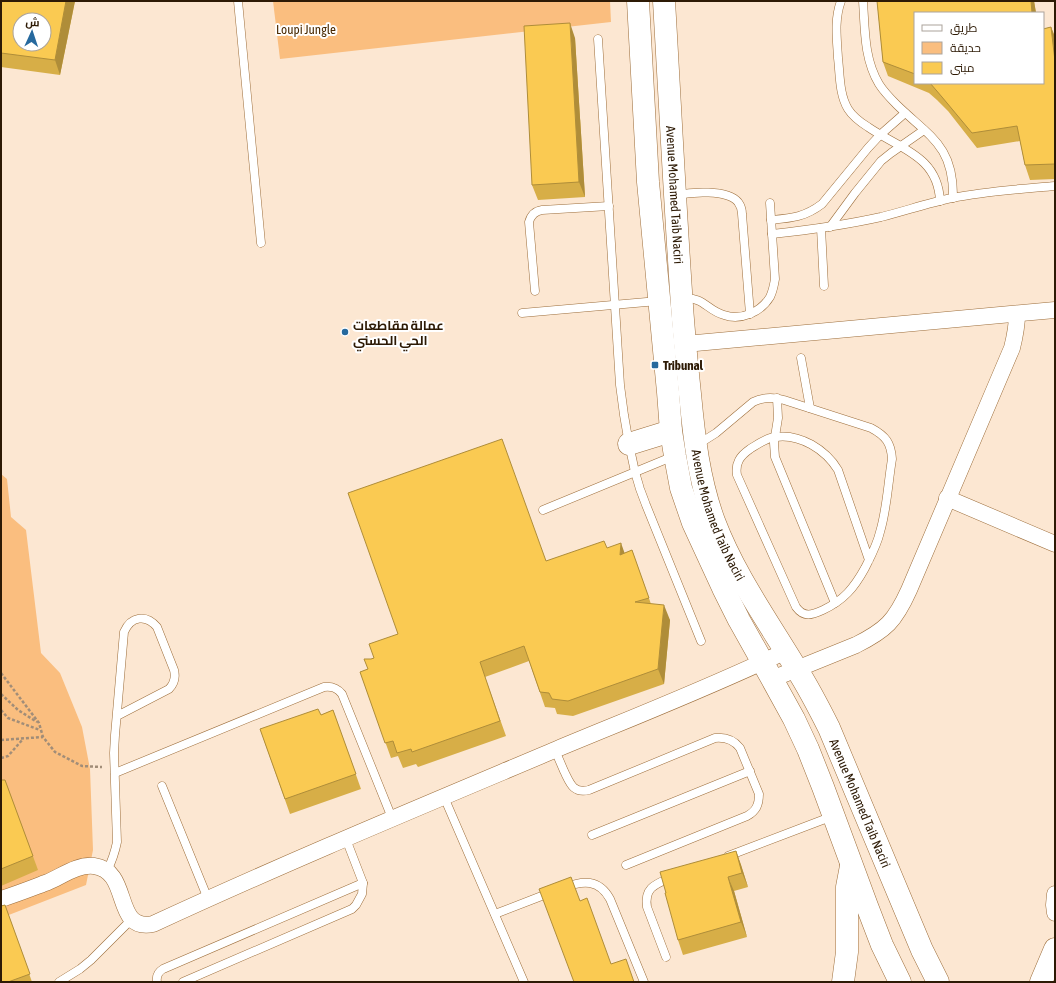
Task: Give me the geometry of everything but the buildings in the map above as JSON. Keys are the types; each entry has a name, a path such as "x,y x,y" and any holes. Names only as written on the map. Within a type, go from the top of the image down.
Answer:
{"street":[{"name":"Avenue Mohamed Taib Naciri","path":"638,1 648,182 670,300 685,344 687,451 681,488 693,523 723,588 794,719 808,749 882,945 900,982"},
{"name":"Avenue Mohamed Taib Naciri","path":"664,1 675,196 670,300 671,431 687,451 706,495 723,543 734,566 792,660 829,728 922,950 938,982"},
{"path":"685,344 1055,310"},
{"path":"1,898 47,882 81,867 94,866 107,871 112,875 116,881 125,909 132,919 142,924 153,924 392,818 555,750 768,671 792,660 869,639 890,624 903,602 1012,348 1016,331 1016,314"},
{"path":"629,444 671,431"},
{"path":"948,498 1055,544"},
{"path":"843,982 847,952 847,887 851,862"},
{"path":"1055,894 1055,913"},
{"path":"1041,982 1055,949"}],"lane":[{"path":"238,1 261,243"},
{"path":"841,1 837,15 836,27 843,98 854,116 880,135 913,154 930,169 938,184 940,201"},
{"path":"863,1 866,44 868,58 873,72 888,96 934,138 942,149 948,160 952,173 953,198"},
{"path":"598,39 620,385 624,415 635,472 646,505 701,641"},
{"path":"771,220 798,217 807,214 822,204 857,160 880,135 905,113"},
{"path":"830,227 873,170 900,146 924,130"},
{"path":"772,234 830,227 882,216 953,198 1000,191 1055,186"},
{"path":"675,196 701,192 715,193 734,198 738,202 742,214 750,314"},
{"path":"522,313 689,298 696,299 708,305 718,313 731,317 750,314 765,304 773,288 775,272 770,202"},
{"path":"534,291 529,222 530,217 542,210 609,206"},
{"path":"821,228 824,286"},
{"path":"801,358 810,408"},
{"path":"543,510 687,451 716,433 753,402 765,398 777,398 871,428 885,437 889,444 892,460 881,531 876,546 869,560 855,586 835,603 813,614 803,614 796,607 737,475 737,465 742,455 761,442 775,437 785,436 803,440 823,452 834,463 841,477 869,560"},
{"path":"777,398 778,418 774,443 776,458 835,603"},
{"path":"107,871 112,862 117,842 115,734 124,632 127,626 136,619 148,619 157,627 174,670 175,681 169,689 117,716"},
{"path":"115,770 329,686 334,687 342,694 392,818"},
{"path":"555,750 570,785 574,789 584,792 715,738 720,737 732,740 740,748 759,794 759,801 753,813 626,865"},
{"path":"592,835 750,771"},
{"path":"162,786 208,899"},
{"path":"444,797 524,982"},
{"path":"722,858 834,816"},
{"path":"183,982 352,909 362,894 363,883 346,839"},
{"path":"666,957 646,901 647,894 655,884 677,876"},
{"path":"495,914 573,884 583,882 597,885 610,900 644,982"},
{"path":"157,982 157,974 164,969 363,883"},
{"path":"59,982 91,960 132,919"}],"path":[{"path":"1,673 39,723 43,737 55,752 82,766 115,770"},
{"path":"1,694 18,710 39,723"},
{"path":"1,710 8,718 41,730"},
{"path":"1,740 43,737"},
{"path":"1,758 8,756 23,739"}],"green space":[{"name":"Loupi Jungle","path":"273,1 610,1 611,22 280,59"},
{"path":"1,474 7,479 11,517 26,530 41,653 60,673 82,727 90,769 93,850 86,885 1,918"}],"place":[{"name":"عمالة مقاطعات الحي الحسني","path":"345,332"},
{"name":"Tribunal","path":"655,365"}]}
